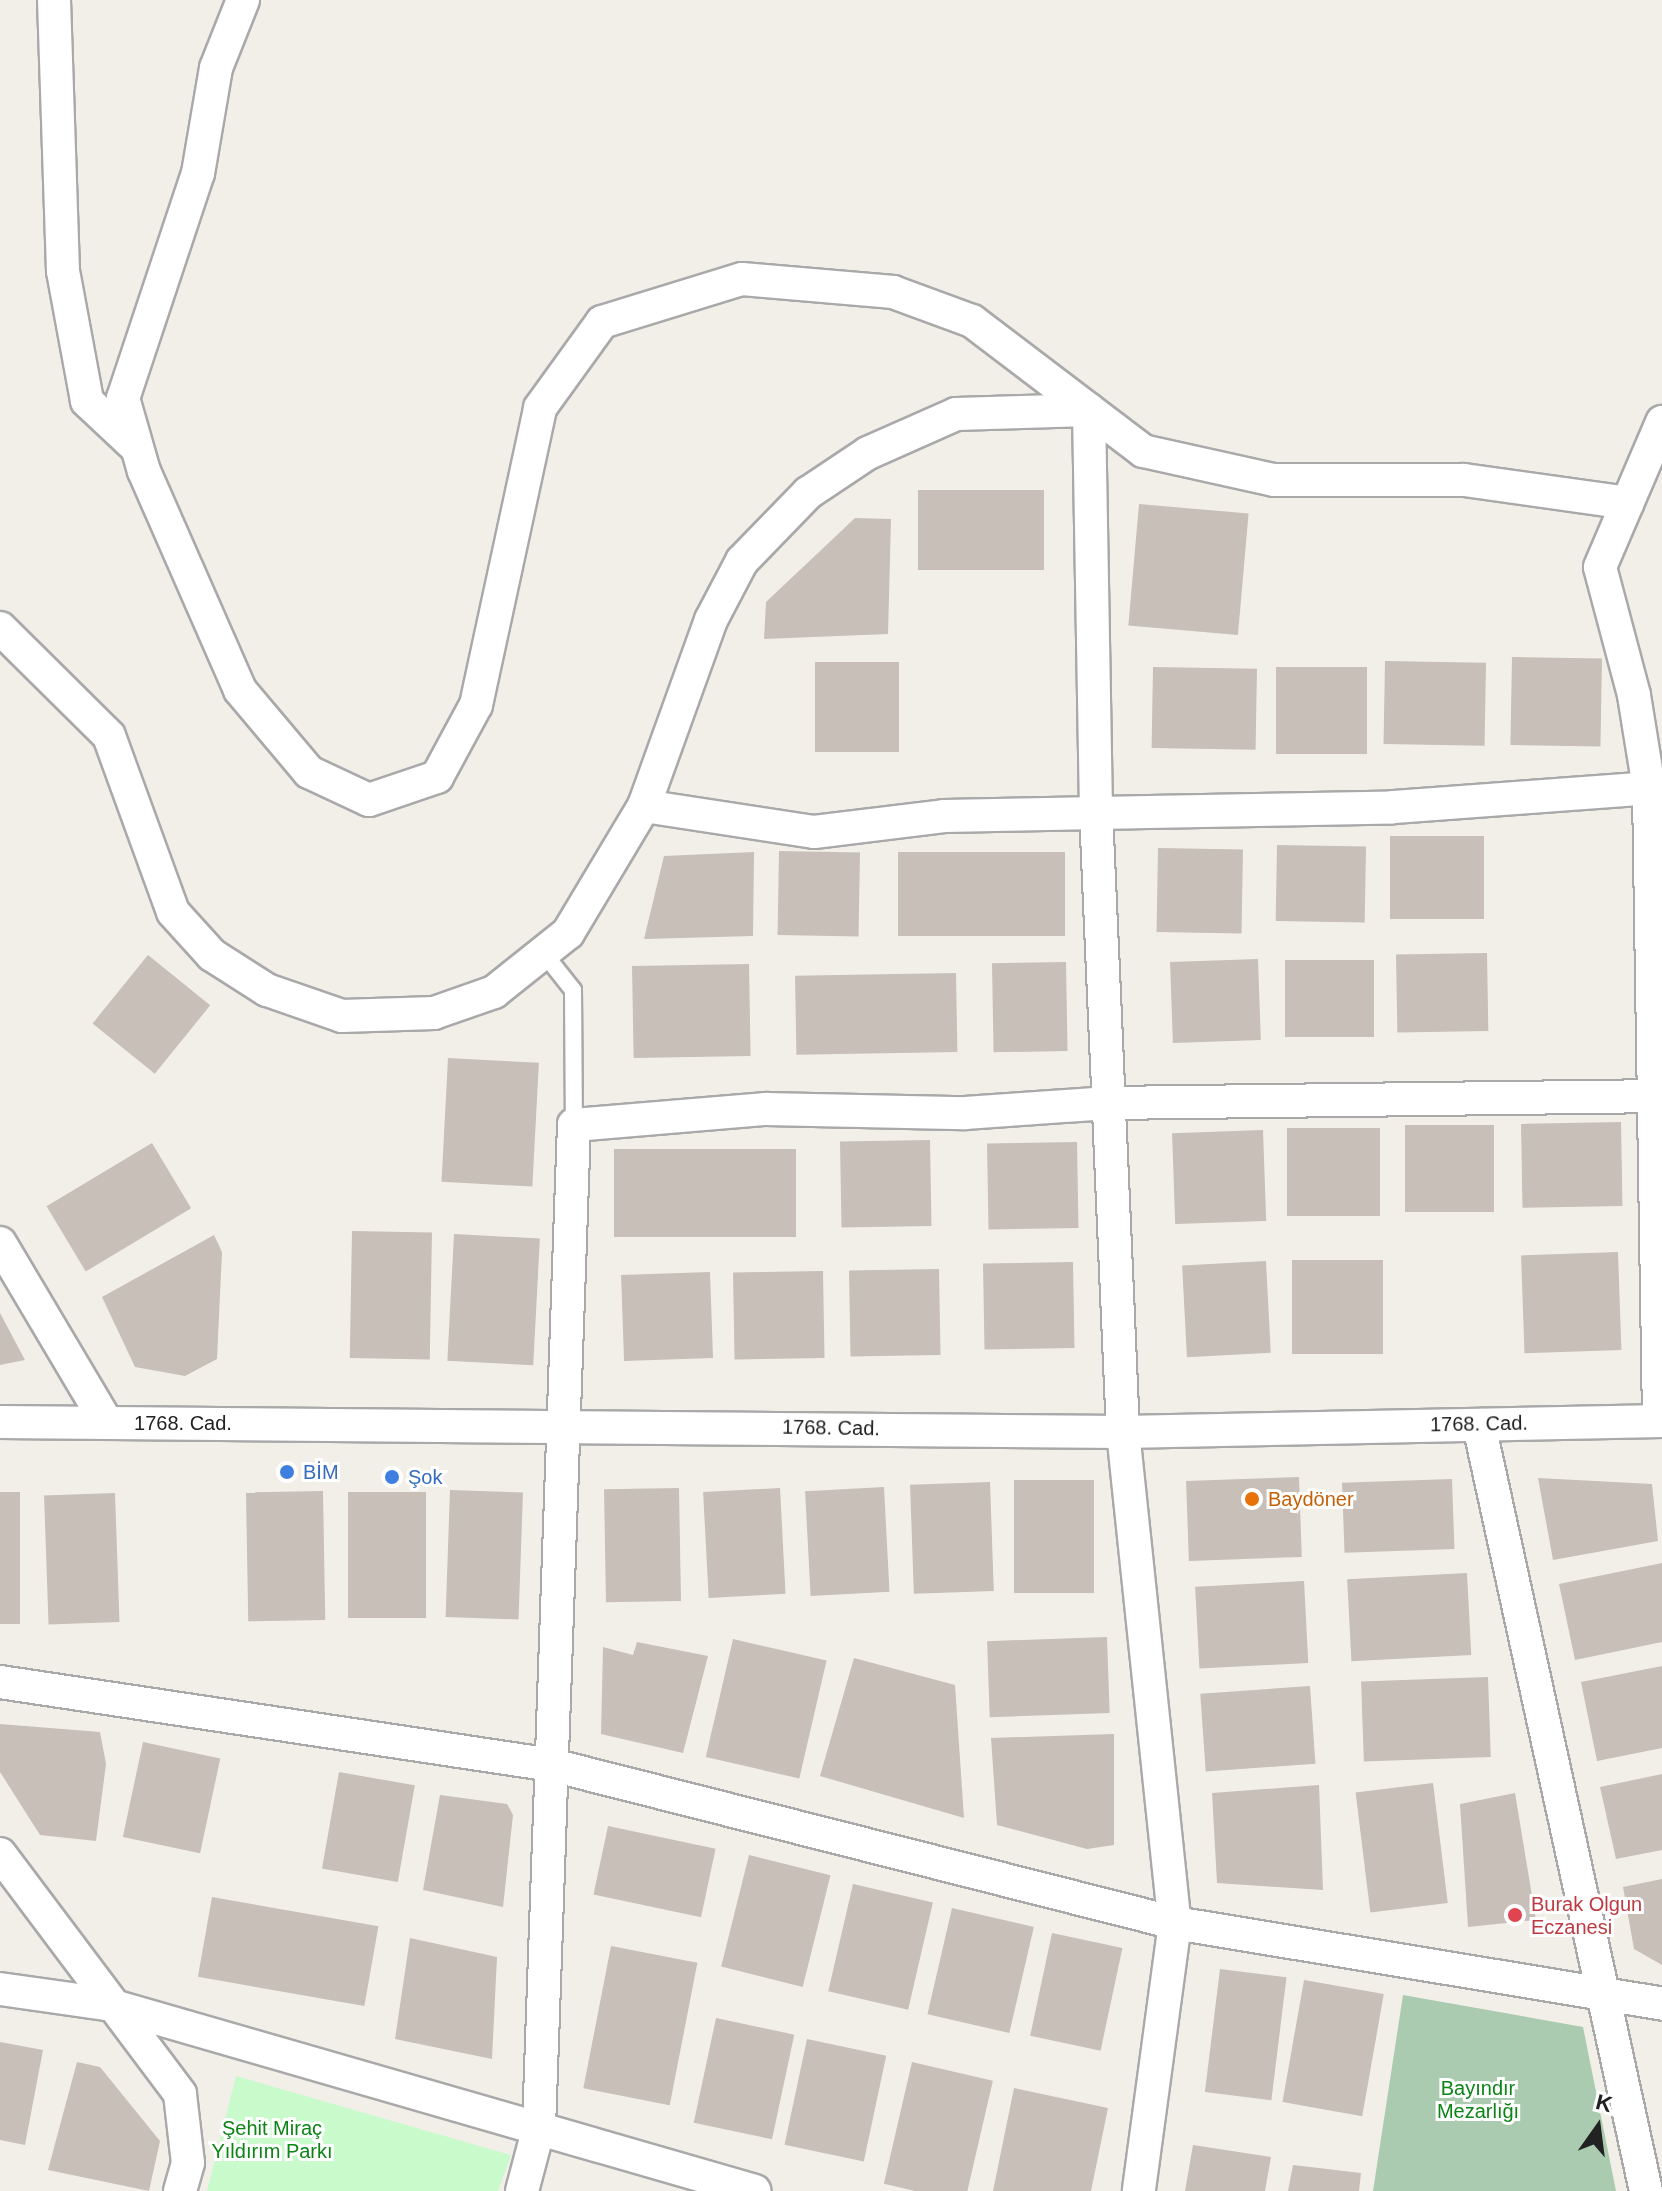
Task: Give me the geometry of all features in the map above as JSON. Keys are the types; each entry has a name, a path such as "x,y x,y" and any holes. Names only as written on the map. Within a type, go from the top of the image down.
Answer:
{"street":[{"path":"54,0 63,271 84,387 87,401 138,448"},
{"path":"243,0 216,68 198,173 123,398 138,448 240,690 309,772 369,800 437,777 476,705 540,408 602,322 742,279 893,292 972,321 1143,451 1274,480 1464,480 1627,503"},
{"path":"0,628 109,736 173,912 212,955 267,990 342,1016 403,1017 494,992 546,956 568,933 644,806 711,620 742,561 808,493 868,453 956,414 1089,410"},
{"path":"1089,410 1096,811 1123,1432 1175,1923 1139,2191"},
{"path":"1661,1421 1649,788 1634,695 1600,567 1662,422"},
{"path":"644,806 814,832 944,816 1393,807 1649,788"},
{"path":"522,2191 539,2127 552,1765 558,1425 574,1125 766,1109 965,1113 1108,1103 1657,1096"},
{"path":"0,1243 107,1423"},
{"name":"1768. Cad.","path":"0,1422 1123,1432 1661,1421"},
{"path":"1479,1425 1608,1998 1646,2191"},
{"path":"0,1682 552,1765 1175,1923 1608,1998 1662,2004"},
{"path":"0,1854 107,2004 180,2094 188,2163 180,2191"},
{"path":"0,1989 107,2004 755,2191"}],"lane":[{"path":"546,956 573,990 574,1125"}],"green space":[{"name":"Bayındır Mezarlığı","path":"1403,1995 1583,2027 1616,2191 1373,2191"},
{"name":"Şehit Miraç Yıldırım Parkı","path":"236,2076 511,2155 498,2191 207,2191"}],"building":[{"path":"918,490 1044,490 1044,570 918,570"},
{"path":"1139,504 1249,514 1238,635 1128,626"},
{"path":"855,518 891,519 888,634 764,639 766,602"},
{"path":"1512,657 1602,659 1600,747 1510,745"},
{"path":"1385,661 1486,663 1485,746 1384,744"},
{"path":"815,662 899,662 899,752 815,752"},
{"path":"1153,667 1257,669 1256,750 1152,748"},
{"path":"1276,667 1367,667 1367,754 1276,754"},
{"path":"1390,836 1484,836 1484,919 1390,919"},
{"path":"1277,845 1366,847 1365,923 1276,921"},
{"path":"1158,848 1243,849 1242,933 1157,932"},
{"path":"779,851 860,852 859,936 778,935"},
{"path":"754,852 753,936 644,939 664,856"},
{"path":"898,852 1065,852 1065,936 898,936"},
{"path":"1487,953 1488,1031 1397,1033 1396,955"},
{"path":"148,955 210,1005 155,1074 93,1023"},
{"path":"1258,959 1261,1040 1173,1043 1170,962"},
{"path":"1285,960 1374,960 1374,1037 1285,1037"},
{"path":"1066,962 1068,1051 994,1052 992,963"},
{"path":"749,964 751,1056 634,1058 632,966"},
{"path":"956,973 957,1052 796,1055 795,976"},
{"path":"448,1058 539,1063 532,1187 442,1182"},
{"path":"1621,1122 1622,1206 1522,1208 1521,1124"},
{"path":"1405,1125 1494,1125 1494,1212 1405,1212"},
{"path":"1287,1128 1380,1128 1380,1216 1287,1216"},
{"path":"1263,1130 1266,1221 1175,1224 1172,1133"},
{"path":"930,1140 932,1226 842,1228 840,1142"},
{"path":"1077,1142 1079,1228 989,1230 987,1144"},
{"path":"152,1143 191,1208 86,1271 47,1206"},
{"path":"614,1149 796,1149 796,1237 614,1237"},
{"path":"352,1231 432,1232 430,1359 350,1358"},
{"path":"454,1234 540,1239 533,1365 447,1361"},
{"path":"214,1235 222,1252 217,1359 185,1376 135,1367 102,1297"},
{"path":"1618,1252 1621,1350 1524,1353 1521,1255"},
{"path":"1292,1260 1383,1260 1383,1354 1292,1354"},
{"path":"1266,1261 1271,1353 1187,1357 1182,1265"},
{"path":"1073,1262 1075,1348 985,1350 983,1264"},
{"path":"939,1269 941,1355 851,1357 849,1271"},
{"path":"823,1271 825,1358 735,1360 733,1273"},
{"path":"710,1272 713,1358 624,1361 621,1275"},
{"path":"0,1313 25,1360 0,1365"},
{"path":"1299,1477 1302,1557 1189,1561 1186,1481"},
{"path":"1538,1478 1652,1484 1658,1541 1553,1560"},
{"path":"1452,1479 1454,1549 1345,1553 1342,1483"},
{"path":"1014,1480 1094,1480 1094,1593 1014,1593"},
{"path":"990,1482 994,1591 914,1594 910,1485"},
{"path":"884,1487 889,1592 811,1596 805,1491"},
{"path":"679,1488 681,1601 606,1602 604,1489"},
{"path":"780,1488 786,1594 709,1598 703,1492"},
{"path":"450,1490 523,1493 519,1619 446,1617"},
{"path":"323,1491 325,1620 248,1621 246,1492"},
{"path":"0,1492 20,1492 20,1624 0,1624"},
{"path":"348,1492 426,1492 426,1618 348,1618"},
{"path":"115,1493 120,1622 49,1624 44,1495"},
{"path":"1662,1563 1662,1642 1575,1660 1559,1584"},
{"path":"1467,1573 1471,1655 1351,1661 1347,1579"},
{"path":"1304,1581 1308,1663 1199,1669 1195,1587"},
{"path":"1107,1637 1110,1713 990,1717 987,1641"},
{"path":"733,1639 827,1661 799,1778 706,1757"},
{"path":"637,1642 708,1656 683,1753 601,1734 603,1647 633,1655"},
{"path":"854,1658 955,1685 964,1818 820,1776"},
{"path":"1662,1666 1662,1748 1597,1761 1581,1682"},
{"path":"1488,1677 1491,1757 1364,1761 1361,1681"},
{"path":"1310,1686 1315,1764 1206,1771 1200,1694"},
{"path":"0,1724 100,1732 106,1764 96,1841 40,1835 0,1772"},
{"path":"1114,1734 1114,1845 1087,1849 997,1825 991,1738"},
{"path":"143,1742 220,1758 200,1853 123,1837"},
{"path":"339,1772 415,1785 398,1882 322,1869"},
{"path":"1662,1774 1662,1850 1616,1859 1600,1787"},
{"path":"1433,1783 1448,1903 1370,1913 1356,1793"},
{"path":"1319,1785 1323,1890 1217,1883 1212,1793"},
{"path":"1515,1793 1536,1920 1468,1927 1460,1804"},
{"path":"440,1795 507,1804 513,1815 503,1907 423,1890"},
{"path":"608,1826 716,1849 701,1917 593,1894"},
{"path":"749,1855 831,1875 803,1987 721,1967"},
{"path":"1662,1879 1662,1965 1634,1949 1623,1887"},
{"path":"853,1884 933,1902 908,2010 828,1991"},
{"path":"212,1897 378,1926 364,2006 198,1977"},
{"path":"952,1908 1034,1927 1009,2033 927,2014"},
{"path":"1052,1933 1122,1948 1101,2051 1030,2036"},
{"path":"410,1938 497,1957 492,2059 395,2039"},
{"path":"611,1946 697,1963 670,2105 583,2088"},
{"path":"1220,1969 1287,1977 1271,2100 1205,2092"},
{"path":"1304,1980 1384,1994 1362,2116 1282,2102"},
{"path":"716,2018 794,2035 772,2139 694,2123"},
{"path":"807,2039 886,2056 864,2161 785,2145"},
{"path":"0,2042 43,2050 25,2145 0,2140"},
{"path":"77,2062 100,2067 160,2141 149,2191 48,2170"},
{"path":"912,2062 993,2081 967,2191 915,2191 884,2184"},
{"path":"1014,2088 1108,2108 1091,2191 993,2191"},
{"path":"1193,2145 1271,2157 1265,2191 1185,2191"},
{"path":"1293,2165 1361,2173 1359,2191 1288,2191"}],"place":[{"name":"BİM","path":"287,1472"},
{"name":"Şok","path":"392,1477"},
{"name":"Baydöner","path":"1252,1499"},
{"name":"Burak Olgun Eczanesi","path":"1515,1915"}]}
